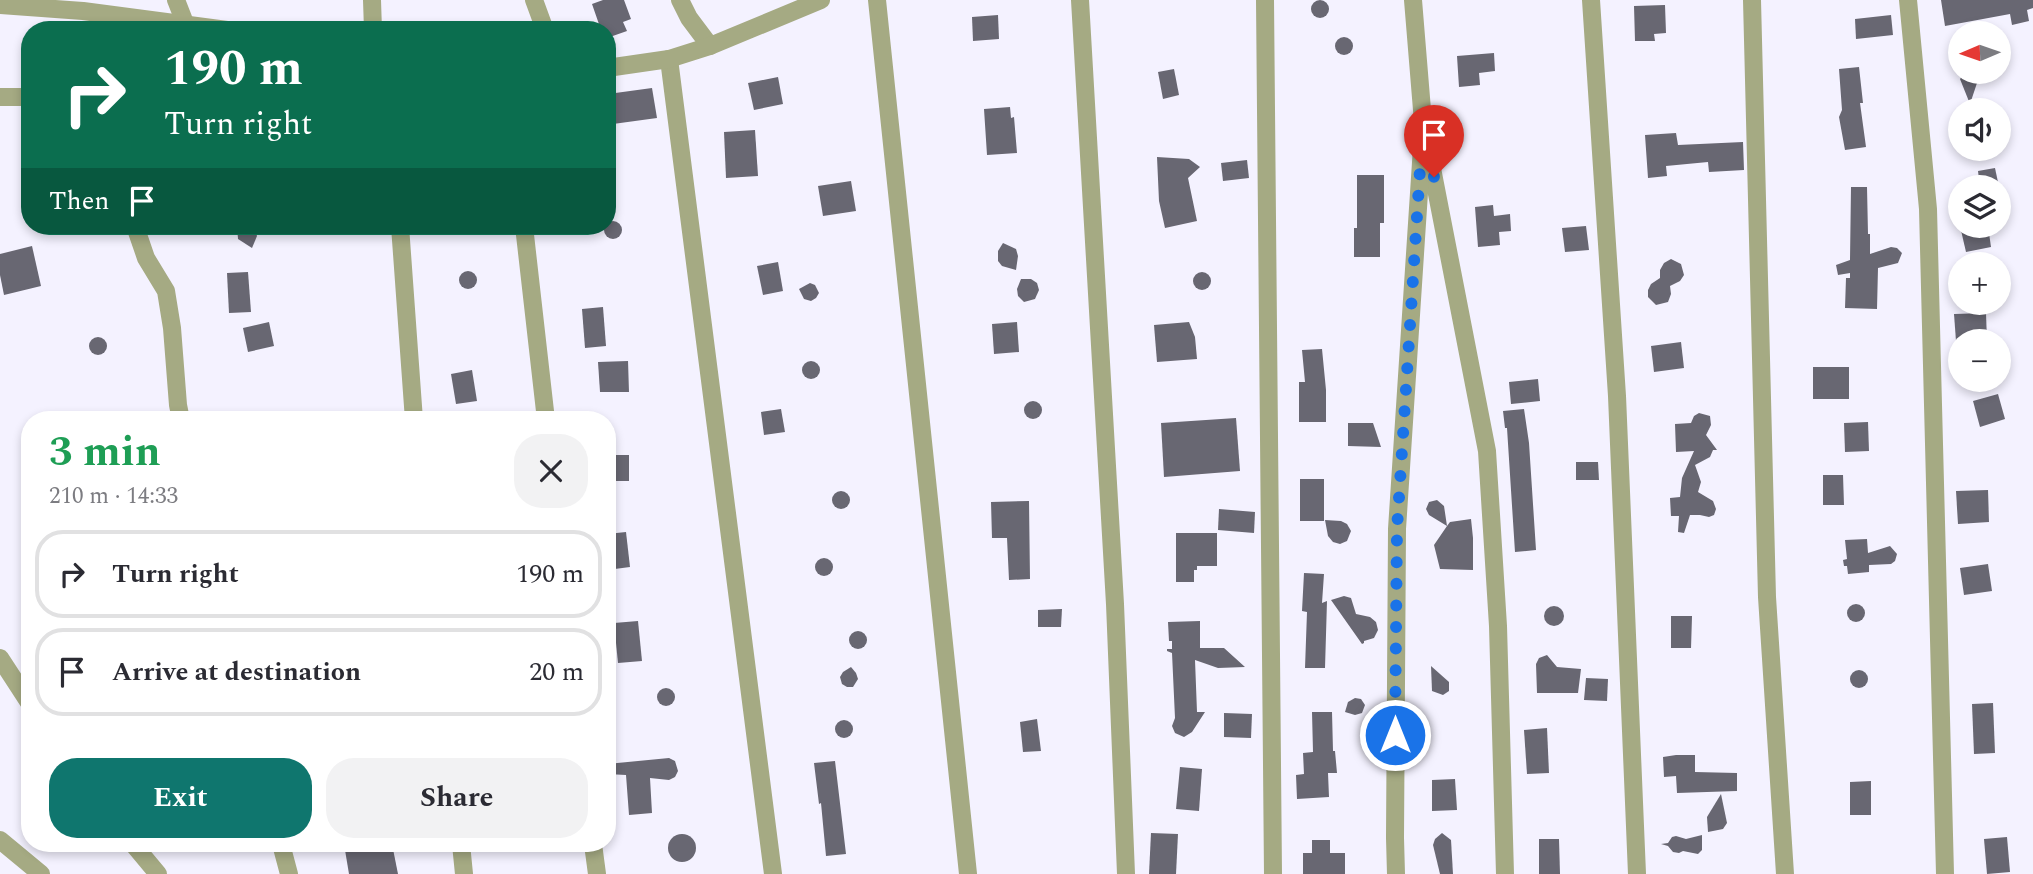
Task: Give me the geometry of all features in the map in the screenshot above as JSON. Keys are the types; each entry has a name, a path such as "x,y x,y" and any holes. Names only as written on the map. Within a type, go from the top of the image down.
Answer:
{"street":[{"path":"176,0 178,21"},
{"path":"372,0 373,21"},
{"path":"534,0 541,21"},
{"path":"680,0 689,18 710,46"},
{"path":"616,67 669,59 710,46 821,0"},
{"path":"877,0 968,874"},
{"path":"1080,0 1115,604 1126,874"},
{"path":"1265,0 1273,874"},
{"path":"1413,0 1423,122 1487,451 1498,626 1505,874"},
{"path":"1591,0 1618,396 1637,874"},
{"path":"1752,0 1767,597 1785,874"},
{"path":"1908,0 1928,209 1945,874"},
{"path":"0,5 80,6 151,21"},
{"path":"669,59 773,874"},
{"path":"0,97 21,96"},
{"path":"0,108 21,99"},
{"path":"1396,874 1397,529 1423,122"},
{"path":"138,235 146,258 166,290 173,328 179,411"},
{"path":"401,235 413,411"},
{"path":"525,235 545,411"},
{"path":"0,658 21,690"},
{"path":"0,840 41,874"},
{"path":"140,852 158,874"},
{"path":"283,852 289,874"},
{"path":"462,852 464,874"},
{"path":"594,852 597,874"}],"building":[{"path":"603,0 624,0 631,19 623,22 627,31 616,35 616,21 598,21 592,4"},
{"path":"1320,0 1326,3 1329,9 1326,15 1320,18 1314,15 1311,9 1314,3"},
{"path":"1941,0 2033,0 2033,8 2027,10 2029,21 2012,25 2010,14 1972,21 1948,21 1948,25 1945,26"},
{"path":"1665,5 1666,33 1654,34 1655,41 1635,41 1634,6"},
{"path":"998,15 999,39 973,41 972,17"},
{"path":"1891,15 1893,35 1856,39 1855,19"},
{"path":"1344,37 1350,40 1353,46 1350,52 1344,55 1338,52 1335,46 1338,40"},
{"path":"1494,53 1495,71 1479,73 1480,85 1459,87 1457,56"},
{"path":"1859,67 1863,103 1860,103 1866,147 1845,150 1839,117 1842,110 1839,69"},
{"path":"1174,69 1179,95 1163,99 1158,72"},
{"path":"778,77 783,104 754,110 748,83"},
{"path":"1962,84 1977,84 1972,98 1968,98"},
{"path":"652,88 657,118 616,124 616,93"},
{"path":"1010,107 1011,118 1014,117 1017,153 987,155 984,109"},
{"path":"755,130 758,176 726,178 724,132"},
{"path":"1676,133 1678,145 1743,142 1744,170 1709,172 1708,162 1666,166 1667,176 1648,178 1645,135"},
{"path":"1157,157 1189,159 1200,167 1188,178 1197,221 1165,228 1159,201"},
{"path":"1247,160 1249,178 1223,181 1221,163"},
{"path":"1995,168 1996,175 1978,175 1978,171"},
{"path":"1357,175 1384,175 1384,223 1380,223 1380,257 1354,257"},
{"path":"851,181 856,211 823,216 818,186"},
{"path":"1851,187 1867,187 1870,254 1891,247 1902,253 1898,263 1878,268 1877,309 1845,308 1846,278 1850,278 1850,273 1838,275 1836,265 1850,260"},
{"path":"1493,205 1494,216 1510,214 1511,231 1499,232 1500,245 1478,247 1475,207"},
{"path":"616,222 621,227 621,233 616,238 606,235 616,235"},
{"path":"1586,226 1589,250 1565,252 1562,228"},
{"path":"238,235 257,236 252,248 238,239"},
{"path":"1963,238 1990,238 1991,247 1966,252"},
{"path":"1003,243 1016,249 1016,270 1002,266 998,261 998,251"},
{"path":"32,246 41,286 4,295 0,254"},
{"path":"1671,259 1681,264 1684,275 1680,281 1670,286 1668,302 1656,305 1648,297 1648,290 1651,284 1660,278 1664,263"},
{"path":"778,262 783,291 763,295 757,266"},
{"path":"468,271 474,274 477,280 474,286 468,289 462,286 459,280 462,274"},
{"path":"248,272 251,312 229,313 227,273"},
{"path":"1202,272 1208,275 1211,281 1208,287 1202,290 1196,287 1193,281 1196,275"},
{"path":"1021,279 1031,279 1037,283 1039,290 1035,299 1024,302 1018,296 1017,289"},
{"path":"810,283 815,285 819,293 811,301 804,299 799,289"},
{"path":"603,307 606,346 585,348 582,309"},
{"path":"1954,315 1986,315 1987,329 1955,329"},
{"path":"269,322 274,346 248,352 243,328"},
{"path":"1017,322 1019,352 994,354 992,324"},
{"path":"1189,322 1195,337 1197,359 1157,362 1154,325"},
{"path":"98,337 104,340 107,346 104,352 98,355 92,352 89,346 92,340"},
{"path":"1681,342 1684,368 1654,372 1651,346"},
{"path":"1322,349 1326,422 1299,422 1299,382 1305,382 1302,350"},
{"path":"628,361 629,392 600,392 598,362"},
{"path":"811,361 817,364 820,370 817,376 811,379 805,376 802,370 805,364"},
{"path":"1813,367 1849,367 1849,399 1813,399"},
{"path":"472,370 477,401 456,404 451,374"},
{"path":"1538,379 1540,401 1511,404 1509,382"},
{"path":"1998,394 2005,419 1980,427 1973,401"},
{"path":"1033,401 1039,404 1042,410 1039,416 1033,419 1027,416 1024,410 1027,404"},
{"path":"781,409 785,432 764,435 761,412"},
{"path":"1524,409 1536,550 1515,552 1507,428 1503,411"},
{"path":"1699,413 1710,416 1711,425 1706,435 1717,450 1713,450 1710,457 1695,465 1701,482 1698,492 1713,501 1716,509 1714,515 1709,517 1690,515 1684,533 1678,532 1679,516 1671,516 1670,498 1680,497 1682,478 1694,451 1676,452 1675,424 1691,423"},
{"path":"1236,418 1240,471 1164,477 1161,423"},
{"path":"1868,422 1869,451 1845,452 1844,423"},
{"path":"1348,423 1373,423 1381,447 1348,446"},
{"path":"616,455 629,455 629,481 616,481"},
{"path":"1576,462 1598,462 1599,480 1576,480"},
{"path":"1823,475 1843,475 1844,505 1823,505"},
{"path":"1300,479 1324,479 1324,521 1300,521"},
{"path":"1988,490 1989,522 1958,524 1956,491"},
{"path":"841,491 847,494 850,500 847,506 841,509 835,506 832,500 835,494"},
{"path":"1437,500 1444,506 1447,526 1429,515 1426,509 1429,502"},
{"path":"1029,501 1030,579 1009,580 1007,538 992,538 991,502"},
{"path":"1219,509 1255,512 1254,533 1218,530"},
{"path":"1471,519 1473,570 1440,569 1434,545 1450,522"},
{"path":"1325,520 1347,524 1351,531 1347,541 1340,544 1333,542 1328,536"},
{"path":"626,532 630,567 616,569 616,533"},
{"path":"1176,533 1217,533 1217,566 1197,566 1197,570 1194,570 1194,582 1176,582"},
{"path":"1867,539 1868,553 1890,546 1897,554 1895,561 1891,564 1869,565 1869,572 1848,574 1843,560 1847,559 1845,540"},
{"path":"824,558 830,561 833,567 830,573 824,576 818,573 815,567 818,561"},
{"path":"1988,564 1992,591 1964,595 1960,568"},
{"path":"1304,573 1324,574 1322,603 1327,601 1325,668 1305,668 1307,612 1302,611"},
{"path":"1344,596 1351,598 1356,614 1370,617 1376,622 1378,630 1374,638 1362,644 1331,600"},
{"path":"1856,604 1862,607 1865,613 1862,619 1856,622 1850,619 1847,613 1850,607"},
{"path":"1550,606 1558,606 1564,616 1558,626 1550,626 1544,620 1544,612"},
{"path":"1062,609 1061,627 1038,627 1038,610"},
{"path":"1671,616 1692,616 1691,648 1671,648"},
{"path":"638,621 642,661 618,663 616,623"},
{"path":"1200,621 1200,648 1224,648 1245,667 1218,668 1195,660 1197,712 1205,712 1192,732 1184,737 1175,733 1172,726 1175,718 1172,653 1167,651 1172,649 1168,622"},
{"path":"858,631 864,634 867,640 864,646 858,649 852,646 849,640 852,634"},
{"path":"1547,655 1557,667 1581,669 1578,693 1537,693 1536,664 1539,658"},
{"path":"1431,666 1449,682 1449,691 1443,695 1432,691"},
{"path":"851,667 858,679 853,687 847,687 842,684 840,677"},
{"path":"1859,670 1865,673 1868,679 1865,685 1859,688 1853,685 1850,679 1853,673"},
{"path":"1586,678 1608,679 1607,701 1584,700"},
{"path":"666,688 672,691 675,697 672,703 666,706 660,703 657,697 660,691"},
{"path":"1355,698 1361,699 1365,705 1362,713 1355,715 1345,712 1348,702"},
{"path":"1993,703 1995,753 1974,754 1972,704"},
{"path":"1312,712 1332,712 1333,751 1337,773 1328,773 1329,797 1297,799 1296,775 1304,774 1303,753 1313,752"},
{"path":"1224,713 1252,714 1251,738 1224,737"},
{"path":"1037,719 1041,751 1023,752 1020,722"},
{"path":"844,720 850,723 853,729 850,735 844,738 838,735 835,729 838,723"},
{"path":"1547,728 1549,773 1527,774 1524,730"},
{"path":"1695,755 1695,772 1737,773 1737,791 1677,793 1676,776 1664,777 1663,757"},
{"path":"669,758 675,761 678,771 675,777 669,780 650,778 652,813 629,815 626,775 616,774 616,763"},
{"path":"835,761 846,854 826,856 814,763"},
{"path":"1180,767 1202,769 1199,811 1176,809"},
{"path":"1455,779 1457,810 1432,811 1432,780"},
{"path":"1871,781 1871,815 1850,815 1850,782"},
{"path":"1721,794 1727,823 1723,829 1708,832 1707,817"},
{"path":"1151,833 1178,834 1176,874 1149,874"},
{"path":"1442,833 1451,840 1453,874 1440,874 1433,845"},
{"path":"682,834 692,838 696,848 692,858 682,862 672,858 668,848 672,838"},
{"path":"1702,835 1702,850 1698,854 1673,852 1668,846 1661,844 1668,843 1676,836 1686,839"},
{"path":"2007,837 2010,872 1987,874 1984,839"},
{"path":"1539,839 1559,839 1560,874 1539,874"},
{"path":"1312,840 1330,840 1330,853 1345,853 1345,874 1303,874 1303,853 1312,853"},
{"path":"345,852 394,852 398,874 349,874"}],"route":[{"path":"1395,735 1397,529 1423,122 1434,177"}]}
